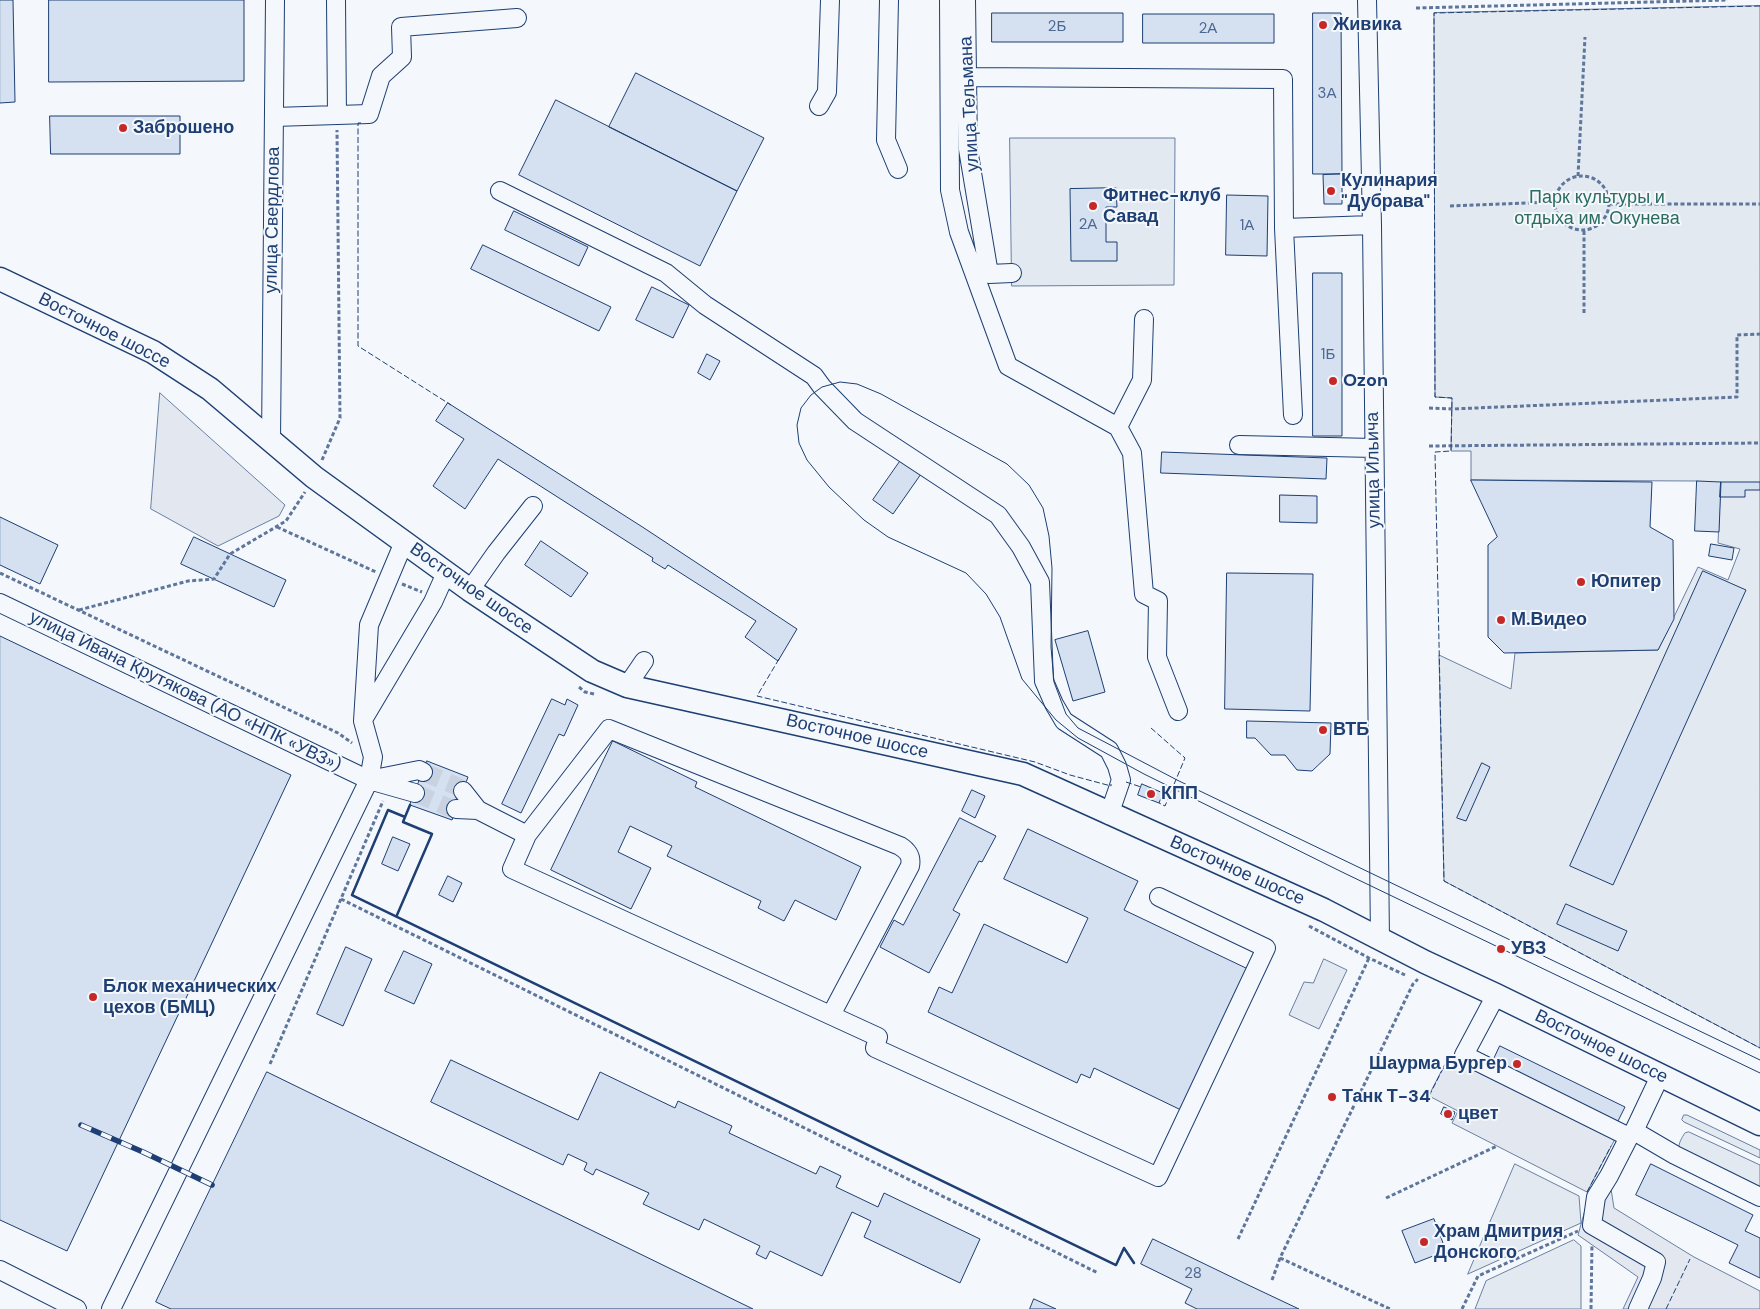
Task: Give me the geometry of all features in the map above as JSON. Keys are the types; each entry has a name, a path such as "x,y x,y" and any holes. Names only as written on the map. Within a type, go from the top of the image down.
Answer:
{"main road":[{"name":"Восточное шоссе","path":"0,278 153,352 210,389 314,477 470,590 592,671 627,686 1023,774 1109,815 1324,910 1374,949 1496,995 1760,1124"}],"street":[{"name":"улица Свердлова","path":"271,441 275,0"},
{"path":"336,0 337,115"},
{"path":"819,106 827,92 830,0"},
{"path":"889,0 886,140 898,170"},
{"path":"949,0 950,190 959,232 1008,366 1118,427 1132,453 1144,594 1158,602 1157,657 1178,711"},
{"name":"улица Тельмана","path":"966,0 968,149 989,274 1012,273"},
{"name":"улица Ильича","path":"1367,0 1374,448 1374,949"},
{"path":"274,117 369,114 381,76 402,57 401,27 517,18"},
{"path":"967,77 1283,79 1284,228 1293,415"},
{"path":"500,191 666,273 705,305 814,376 855,421 998,515 1021,547 1040,582 1044,681 1054,704 1064,721 1109,750 1117,766 1121,780 1109,815"},
{"path":"1284,228 1372,225"},
{"path":"1118,427 1142,380 1144,319"},
{"path":"1239,445 1374,448"},
{"path":"470,590 533,506"},
{"path":"111,1309 377,782 373,757 363,721 369,624 404,542"},
{"path":"363,721 433,602 446,573"},
{"name":"улица Ивана Крутякова (АО «НПК «УВЗ»)","path":"0,603 377,782 415,793"},
{"path":"627,686 644,661"},
{"path":"831,1015 910,866 910,856 906,850 609,729 527,835 512,868 878,1037 875,1048 1158,1177 1266,948 1159,897"},
{"path":"377,782 419,770 423,772"},
{"path":"463,791 478,810"},
{"path":"456,809 478,810 527,835"},
{"path":"1496,995 1463,1058 1626,1136 1675,1155 1760,1197"},
{"path":"1638,1309 1652,1278 1656,1262 1592,1225 1596,1197 1609,1176 1626,1136 1660,1076"},
{"path":"0,1270 77,1309"}],"path":[{"path":"1416,8 1728,0"},
{"path":"1578,176 1584,37"},
{"path":"1578,176 1596,180 1608,195 1609,204 1608,212 1599,225 1584,231 1566,226 1559,219 1555,211 1554,202 1556,193 1562,185 1569,179 1578,176"},
{"path":"1450,206 1554,202"},
{"path":"1609,204 1760,204"},
{"path":"1584,231 1584,314"},
{"path":"1429,408 1452,409 1737,397 1737,335 1760,334"},
{"path":"1429,446 1760,443"},
{"path":"0,573 338,733 373,757"},
{"path":"270,1064 387,792 377,782"},
{"path":"341,899 1098,1273"},
{"path":"1272,1280 1280,1258 1413,984 1417,980 1374,949 1315,929"},
{"path":"1238,1239 1374,949"},
{"path":"1386,1198 1497,1146"},
{"path":"1462,1309 1478,1276 1592,1225 1591,1309"},
{"path":"1280,1258 1390,1309"}],"green space":[{"name":"Парк культуры и отдыха им. Окунева","path":"1760,6 1760,1048 1444,881 1439,655 1511,689 1515,653 1658,650 1698,567 1728,580 1740,549 1718,543 1720,497 1697,481 1471,480 1471,451 1451,451 1452,398 1435,397 1434,13"},
{"name":"Фитнес-клуб Савад","path":"1010,138 1175,138 1174,285 1012,286"},
{"path":"1324,959 1347,970 1319,1029 1289,1015 1304,982 1313,983"},
{"path":"1684,1115 1760,1150 1760,1158 1684,1122 1682,1120"},
{"path":"1689,1132 1760,1165 1760,1190 1679,1149 1683,1136"},
{"path":"1515,1164 1579,1196 1581,1223 1468,1274"},
{"path":"1574,1240 1581,1246 1581,1309 1475,1309 1486,1281"}],"shaded area":[{"path":"160,393 285,505 279,516 218,546 151,509"},
{"path":"1450,1055 1615,1132 1614,1141 1587,1192 1452,1123 1458,1111 1429,1096"},
{"path":"1609,1176 1614,1208 1694,1257 1760,1291 1760,1309 1623,1309 1638,1277 1578,1235 1589,1196"}],"building":[{"path":"0,0 13,0 15,102 0,103"},
{"path":"49,0 244,0 244,81 49,82"},
{"path":"992,13 1123,13 1123,42 992,42"},
{"path":"1313,13 1341,13 1342,174 1313,174"},
{"path":"1143,14 1274,14 1274,43 1143,43"},
{"path":"636,73 764,138 737,191 609,127"},
{"path":"556,100 737,191 700,266 519,175"},
{"path":"50,116 180,116 180,154 51,154"},
{"path":"1342,174 1342,204 1324,204 1323,175"},
{"path":"1116,188 1117,207 1106,207 1106,242 1117,242 1117,261 1071,261 1070,189"},
{"path":"1227,195 1268,196 1267,256 1226,255"},
{"path":"514,211 588,247 579,266 505,230"},
{"path":"483,245 611,307 599,331 471,269"},
{"path":"1313,273 1342,273 1342,436 1313,436"},
{"path":"652,287 689,305 673,338 636,320"},
{"path":"707,354 720,361 710,380 698,373"},
{"path":"448,403 644,528 797,629 778,661 745,637 756,621 668,565 665,569 652,561 653,558 498,459 465,509 433,486 464,439 436,421"},
{"path":"1162,452 1327,458 1326,479 1161,473"},
{"path":"901,460 921,474 893,514 873,500"},
{"name":"Юпитер","path":"1471,480 1652,482 1650,527 1673,540 1674,619 1658,650 1504,653 1488,637 1488,545 1497,537"},
{"path":"1697,481 1721,482 1719,532 1695,531"},
{"path":"1721,482 1760,482 1760,490 1745,490 1745,497 1720,497"},
{"path":"1280,495 1317,496 1317,523 1280,522"},
{"path":"0,517 58,545 40,584 0,565"},
{"path":"194,537 286,580 274,607 181,564"},
{"path":"541,541 588,573 571,597 525,565"},
{"path":"1711,544 1734,548 1732,560 1709,556"},
{"path":"1703,571 1746,590 1613,885 1570,866"},
{"path":"1227,573 1313,574 1310,711 1225,709"},
{"path":"1088,631 1105,692 1073,701 1055,640"},
{"name":"Блок механических цехов (БМЦ)","path":"0,636 291,775 67,1251 0,1220"},
{"path":"552,699 565,705 567,699 578,705 564,736 559,734 521,813 502,804"},
{"path":"1247,721 1331,723 1330,754 1312,771 1297,770 1285,755 1271,755 1255,738 1247,738"},
{"path":"613,741 697,782 695,787 861,867 836,920 795,900 784,921 758,908 761,901 667,856 672,846 630,826 618,852 651,868 631,909 551,870"},
{"path":"427,761 468,777 452,820 410,805"},
{"path":"1482,763 1490,767 1466,821 1457,818"},
{"name":"КПП","path":"1142,784 1163,793 1159,803 1138,795"},
{"path":"972,790 985,796 975,818 962,811"},
{"path":"960,818 996,836 982,862 979,861 953,910 960,914 929,973 880,947 894,920 903,925"},
{"path":"1028,829 1138,881 1124,910 1248,969 1181,1110 1094,1068 1090,1078 1081,1074 1077,1083 928,1012 939,987 952,993 984,924 1067,963 1088,918 1004,879"},
{"path":"393,837 410,844 398,871 382,864"},
{"path":"448,876 462,883 453,902 439,895"},
{"path":"1566,904 1627,931 1618,951 1557,924"},
{"path":"346,947 372,959 343,1026 317,1014"},
{"path":"404,951 432,964 414,1004 385,991"},
{"path":"1500,1046 1625,1107 1617,1123 1493,1061"},
{"path":"451,1060 578,1120 600,1072 675,1108 678,1101 732,1126 729,1133 816,1174 820,1166 841,1176 836,1187 878,1207 884,1193 980,1239 960,1283 864,1237 871,1221 852,1212 822,1276 770,1251 766,1259 756,1254 760,1246 704,1219 699,1230 643,1204 649,1193 596,1169 593,1175 584,1170 587,1163 568,1154 563,1165 431,1102"},
{"path":"267,1072 753,1309 171,1309 156,1302"},
{"path":"1444,1107 1455,1112 1452,1120 1441,1114"},
{"path":"1651,1164 1753,1215 1745,1231 1760,1238 1760,1278 1729,1263 1738,1245 1636,1195"},
{"path":"1434,1219 1446,1251 1415,1263 1402,1231"},
{"path":"1153,1239 1299,1309 1197,1309 1185,1303 1192,1289 1141,1264"},
{"path":"1034,1299 1056,1309 1030,1309"}],"tunnel":[{"path":"423,772 459,787 463,791"},
{"path":"415,793 456,809"}],"tram line":[{"path":"1760,1060 1177,780 1078,728 1066,714 1054,682 1051,647 1052,568 1049,536 1043,508 1029,485 1007,464 881,394 857,384 840,382 822,387 811,395 801,408 797,425 799,443 807,460 829,487 864,520 888,537 966,573 986,594 1000,617 1022,679 1056,720 1078,738 1144,774 1342,872 1760,1073"}],"railway":[{"path":"81,1125 212,1185"}],"fence":[{"path":"1760,6 1434,13 1435,397 1452,398 1451,451 1435,452 1444,881 1760,1048"},
{"path":"361,123 358,123 358,346 451,405"},
{"path":"779,659 757,696 1035,762 1070,775 1111,786 1111,784"},
{"path":"1151,728 1185,758 1165,806 1159,803"},
{"path":"1126,782 1141,787"},
{"path":"1429,1096 1450,1055 1457,1059"},
{"path":"1587,1192 1611,1146"},
{"path":"1666,1309 1690,1259"}],"wall":[{"path":"410,805 405,817 388,810 352,895 1116,1265 1124,1248 1134,1263"},
{"path":"397,915 432,834 403,822 405,817"}],"place":[{"name":"Живика","path":"1323,25"},
{"name":"Заброшено","path":"123,128"},
{"name":"Кулинария \"Дубрава\"","path":"1331,191"},
{"name":"Фитнес-клуб Савад","path":"1093,206"},
{"name":"Ozon","path":"1333,381"},
{"name":"Юпитер","path":"1581,582"},
{"name":"М.Видео","path":"1501,620"},
{"name":"ВТБ","path":"1323,730"},
{"name":"КПП","path":"1151,794"},
{"name":"УВЗ","path":"1501,949"},
{"name":"Блок механических цехов (БМЦ)","path":"93,997"},
{"name":"Шаурма Бургер","path":"1517,1064"},
{"name":"Танк Т-34","path":"1332,1097"},
{"name":"цвет","path":"1448,1114"},
{"name":"Храм Дмитрия Донского","path":"1424,1242"}]}
